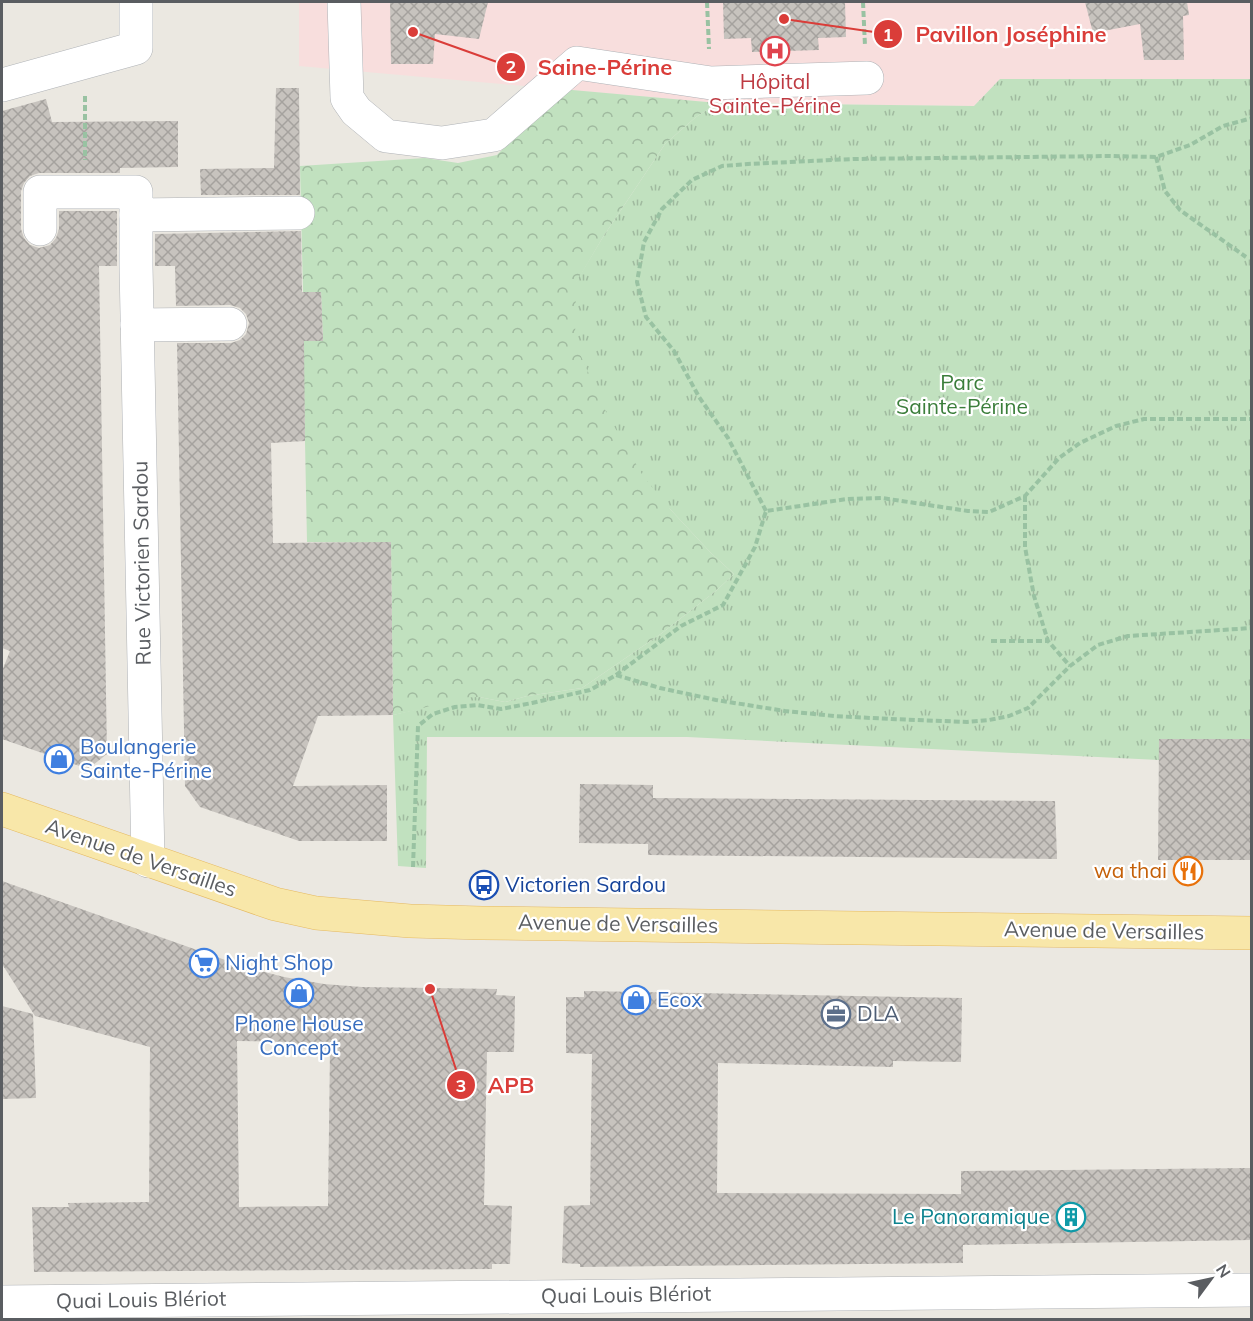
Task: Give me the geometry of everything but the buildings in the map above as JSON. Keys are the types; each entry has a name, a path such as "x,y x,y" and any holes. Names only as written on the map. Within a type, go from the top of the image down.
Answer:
{"main road":[{"name":"Avenue de Versailles","path":"2,809 275,904 316,913 482,923 1251,933"}],"street":[{"path":"2,85 136,48 136,2"},
{"path":"344,2 347,98 356,111 386,136 442,143 494,135 577,63 711,83 867,78"},
{"path":"40,229 40,192 85,192"},
{"name":"Rue Victorien Sardou","path":"85,192 136,192 148,861"},
{"path":"136,215 298,213"},
{"path":"137,325 230,324"},
{"name":"Quai Louis Blériot","path":"2,1302 1251,1290"}],"path":[{"path":"707,2 711,83"},
{"path":"863,2 867,78"},
{"path":"85,62 85,192"},
{"path":"413,867 418,726 433,714 455,707 477,705 501,709 590,690 616,675 681,626 723,605 755,547 766,511 728,438 699,397 674,351 646,317 637,282 644,242 662,209 692,180 722,166 748,164 853,159 1156,157 1190,146 1223,126 1251,118"},
{"path":"1156,157 1165,191 1180,210 1246,257"},
{"path":"766,511 847,499 882,498 968,512 989,512 1025,496 1059,458 1080,443 1116,426 1144,419 1251,419"},
{"path":"1025,496 1025,547 1034,596 1048,640 1070,666"},
{"path":"616,675 660,688 784,711 834,716 968,722 1009,716 1028,708 1070,666 1098,645 1128,636 1251,628"},
{"path":"991,641 1048,640"}],"shaded area":[{"name":"Hôpital Sainte-Périne","path":"299,2 1251,2 1251,79 1000,79 974,106 718,103 299,66"}],"green space":[{"name":"Parc Sainte-Périne","path":"1000,79 1251,79 1251,739 1159,739 1159,760 687,737 427,737 426,868 398,866 393,715 455,698 479,697 505,702 527,696 582,688 662,633 734,574 670,509 643,476 607,414 575,343 576,282 665,144 696,117 718,103 974,106"},
{"path":"561,89 718,103 696,117 665,144 603,237 576,283 670,509 734,574 662,633 582,688 527,696 505,702 479,697 393,715 391,543 307,542 303,341 323,340 321,292 303,292 300,166 425,158 458,163 497,155"}],"place":[{"name":"Pavillon Joséphine","path":"784,19"},
{"name":"Saine-Périne","path":"413,32"},
{"name":"Hôpital Sainte-Périne","path":"775,51"},
{"name":"Boulangerie Sainte-Périne","path":"59,759"},
{"name":"wa thai","path":"1188,871"},
{"name":"Victorien Sardou","path":"484,885"},
{"name":"Night Shop","path":"204,963"},
{"name":"APB","path":"430,989"},
{"name":"Phone House Concept","path":"299,993"},
{"name":"Ecox","path":"636,1000"},
{"name":"DLA","path":"836,1014"},
{"name":"Le Panoramique","path":"1071,1217"}]}
